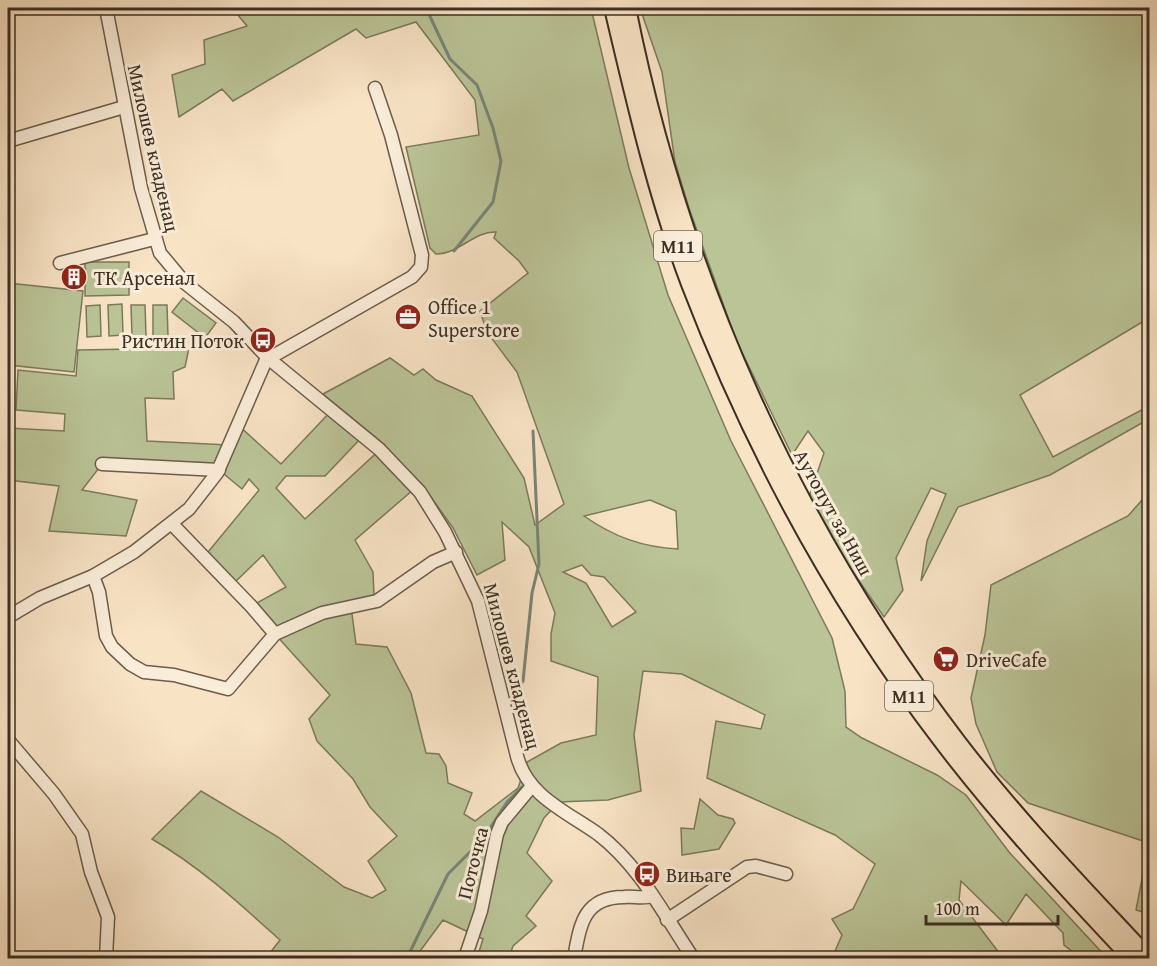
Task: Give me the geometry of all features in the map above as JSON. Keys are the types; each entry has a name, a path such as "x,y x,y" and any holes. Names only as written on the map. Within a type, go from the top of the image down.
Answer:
{"highway":[{"name":"Аутопут за Ниш","path":"613,8 647,149 690,283 739,403 792,510 842,595 898,681 942,741 1044,863 1132,958"},
{"name":"Аутопут за Ниш","path":"627,8 637,61 666,173 709,299 766,430 805,506 880,633 958,744 1052,854 1148,958"}],"street":[{"name":"Милошев кладенац","path":"106,8 124,107 154,239 160,253 177,276 234,322 268,358 397,465 428,503 456,552 478,602 518,762 531,786 615,848 630,863 693,958"},
{"path":"8,617 40,598 93,576 134,552 172,524 203,494 219,470 268,358 412,277 422,264 391,135 375,88"},
{"path":"8,141 124,107"},
{"path":"60,263 154,239"},
{"path":"102,464 219,470"},
{"path":"172,524 275,634"},
{"path":"93,576 99,592 104,629 109,642 130,664 144,672 174,675 229,689 275,634 322,613 377,601 433,562 456,552"},
{"path":"10,748 54,794 82,834 91,872 108,917 106,958"},
{"name":"Поточка","path":"465,958 481,911 497,834 502,822 531,786"},
{"path":"667,920 747,867 756,866 786,874"},
{"path":"574,958 582,919 593,907 610,898 652,896"}],"green space":[{"path":"232,8 591,8 629,168 668,295 731,441 832,638 845,691 846,727 862,738 937,775 966,795 1009,852 1107,958 1081,958 1064,945 1063,933 1026,894 1006,925 961,881 959,900 1003,958 832,958 842,935 832,919 853,909 875,864 835,835 707,778 716,721 761,729 765,715 682,674 643,671 634,735 641,791 608,800 559,802 544,818 527,853 552,881 526,916 536,926 513,946 509,958 477,958 483,939 443,920 415,958 266,958 280,940 203,874 152,839 201,791 278,837 344,887 372,898 386,890 368,861 397,836 370,807 353,779 317,741 309,719 330,695 275,634 351,607 356,644 387,647 411,693 426,753 439,754 446,766 448,783 472,793 464,814 475,821 518,788 527,762 561,743 596,735 598,677 551,661 551,634 555,613 529,547 502,522 505,560 477,575 453,528 421,483 355,540 373,572 374,595 320,611 277,630 255,604 286,587 263,555 231,586 204,557 259,490 249,479 242,489 219,470 102,464 82,490 137,500 126,536 49,531 59,486 8,480 8,428 64,431 65,414 16,410 18,370 76,376 78,350 189,348 185,367 173,372 174,399 145,398 147,441 229,445 238,425 281,464 332,410 363,436 325,476 286,476 276,488 305,519 385,445 323,394 390,358 414,375 423,369 436,380 472,396 524,478 535,525 564,504 517,372 487,332 480,311 528,273 519,261 494,238 496,232 481,235 444,253 436,254 430,248 406,147 479,135 475,100 416,22 366,38 356,29 233,101 222,89 179,117 172,75 205,64 204,40 247,26","holes":["650,500 676,511 678,549 629,540 606,530 584,516","582,565 591,575 604,577 636,612 612,627 586,583 563,572"]},
{"path":"640,8 1149,8 1149,318 1020,395 1053,457 1149,406 1149,419 1050,475 958,507 921,581 927,541 946,494 931,488 896,558 903,590 884,617 837,549 809,497 824,453 808,431 792,455 736,340 675,162 662,72"},
{"path":"85,262 129,262 129,295 85,296"},
{"path":"8,283 83,291 74,372 8,365"},
{"path":"183,298 216,323 205,338 172,312"},
{"path":"122,304 123,335 109,336 108,305"},
{"path":"100,305 101,336 87,337 86,306"},
{"path":"131,305 145,305 146,336 132,336"},
{"path":"153,305 167,305 168,336 153,336"},
{"path":"1149,492 1150,843 1028,803 997,772 976,724 971,698 985,635 991,585 1128,516"},
{"path":"700,799 718,815 733,819 735,823 719,849 682,855 681,828 694,829"},
{"path":"1149,843 1150,914 1136,910"}],"waterway":[{"path":"426,8 450,59 477,85 493,128 501,161 493,202 454,251"},
{"path":"510,700 523,681 532,593 539,564 533,431"},
{"path":"407,958 448,874 483,839 507,802 522,787"}],"place":[{"name":"ТК Арсенал","path":"74,277"},
{"name":"Office 1 Superstore","path":"408,317"},
{"name":"Ристин Поток","path":"263,340"},
{"name":"DriveCafe","path":"946,659"},
{"name":"Вињаге","path":"647,874"}]}
